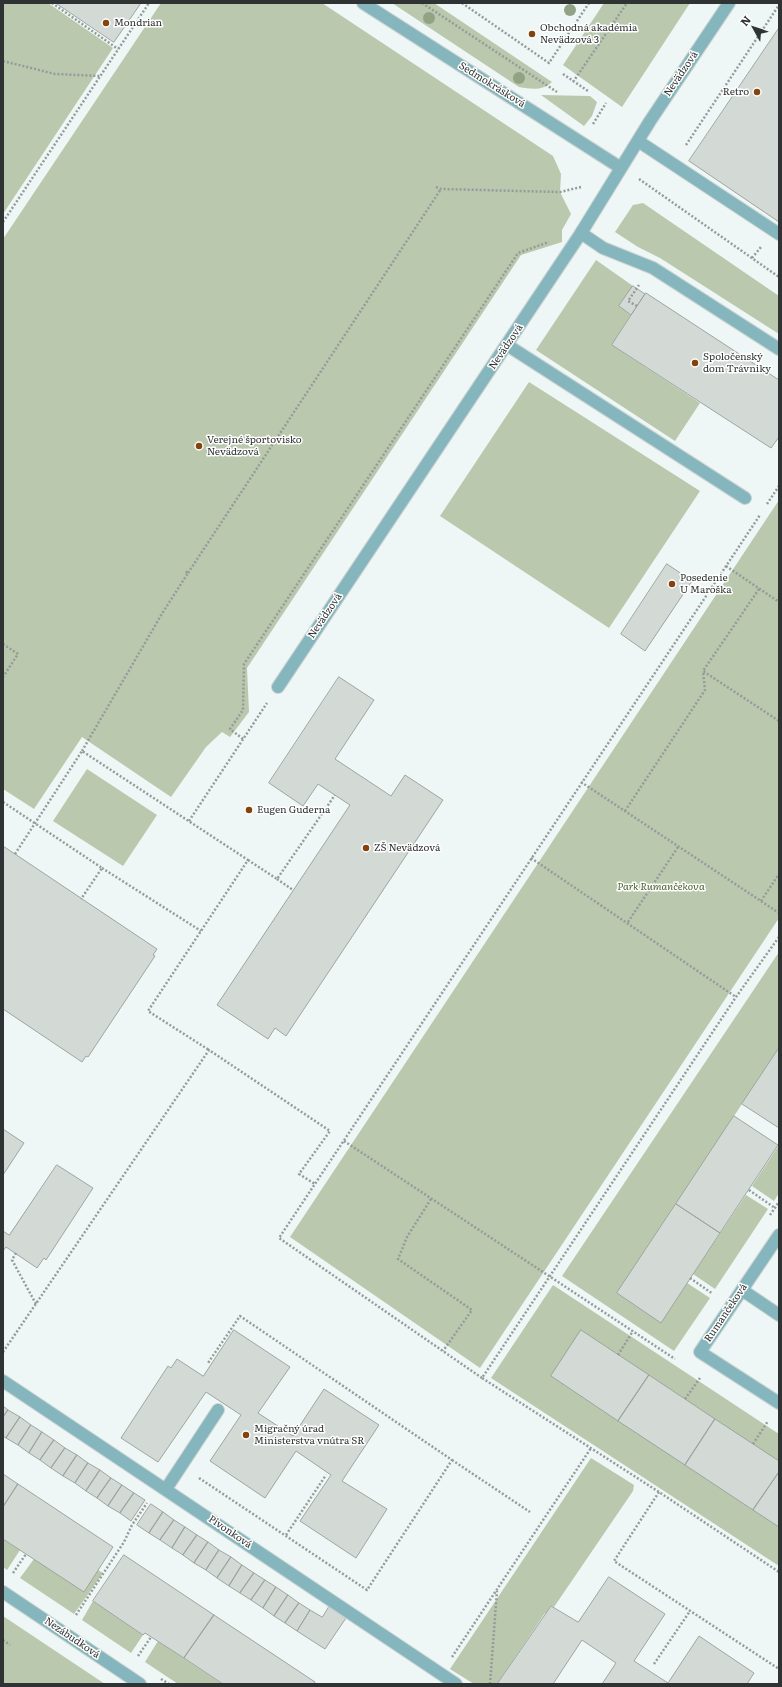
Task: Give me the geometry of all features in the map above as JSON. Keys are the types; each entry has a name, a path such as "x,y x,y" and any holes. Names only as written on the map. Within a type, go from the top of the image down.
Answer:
{"street":[{"name":"Sedmokrásková","path":"362,3 621,168"},
{"name":"Nevädzová","path":"278,687 581,233 638,141 728,3"},
{"path":"638,141 779,234"},
{"path":"581,233 604,248 653,268 779,349"},
{"path":"507,345 745,498"},
{"name":"Rumančeková","path":"779,1235 700,1352 779,1403"},
{"path":"742,1290 779,1315"},
{"name":"Pivonková","path":"3,1381 456,1684"},
{"path":"163,1487 218,1410"},
{"name":"Nezábudková","path":"3,1592 140,1684"}],"path":[{"path":"52,3 118,49"},
{"path":"3,222 149,3"},
{"path":"422,3 557,92"},
{"path":"462,3 548,63 589,3"},
{"path":"573,82 627,3"},
{"path":"686,145 779,5"},
{"path":"3,61 55,74 100,76"},
{"path":"563,74 588,91"},
{"path":"590,128 606,103"},
{"path":"639,179 779,277"},
{"path":"436,186 441,189 560,192 581,187"},
{"path":"15,854 36,824 82,751 147,639 188,573 441,189"},
{"path":"243,739 230,729 243,710 244,664 518,253 552,240"},
{"path":"752,258 758,250"},
{"path":"766,506 779,486"},
{"path":"761,513 279,1238 482,1378 659,1492 779,1572"},
{"path":"726,566 779,602"},
{"path":"625,811 705,690 703,671 759,589"},
{"path":"3,644 18,654 3,677"},
{"path":"703,671 779,721"},
{"path":"189,821 278,687"},
{"path":"82,751 293,890"},
{"path":"581,782 779,913"},
{"path":"277,879 335,795"},
{"path":"3,802 102,868 201,931"},
{"path":"628,922 678,847"},
{"path":"531,858 628,922 736,997"},
{"path":"248,860 148,1011 210,1050 330,1131 299,1174 315,1184"},
{"path":"82,899 102,868"},
{"path":"761,901 779,874"},
{"path":"482,1378 736,997 779,937"},
{"path":"3,1352 210,1050"},
{"path":"344,1141 675,1359"},
{"path":"749,1190 775,1208"},
{"path":"431,1199 407,1237 398,1259 472,1310 443,1351"},
{"path":"16,1254 12,1260 36,1304"},
{"path":"690,1278 717,1296"},
{"path":"208,1363 240,1316 530,1512"},
{"path":"618,1355 633,1331"},
{"path":"685,1399 701,1376"},
{"path":"752,1444 769,1420"},
{"path":"441,1673 591,1448"},
{"path":"196,1475 367,1590 452,1460"},
{"path":"286,1535 326,1475"},
{"path":"72,1620 124,1542 132,1525 163,1487"},
{"path":"659,1492 614,1561 779,1669"},
{"path":"9,1578 26,1554"},
{"path":"490,1684 497,1591"},
{"path":"654,1664 690,1611"},
{"path":"134,1662 151,1637"},
{"path":"3,1640 10,1645"}],"green space":[{"path":"3,3 48,3 113,48 3,214"},
{"name":"Verejné športovisko Nevädzová","path":"161,3 322,3 553,156 561,174 560,192 571,214 562,230 562,242 521,255 247,668 249,712 230,737 222,732 206,747 171,797 82,737 34,809 3,789 3,239"},
{"path":"392,3 434,3 552,82 541,88 533,89 519,87"},
{"path":"604,3 690,3 622,107 563,65"},
{"path":"541,95 590,96 597,102 592,116 584,126"},
{"path":"643,203 779,296 779,334 660,258 638,247 615,232 633,205"},
{"path":"596,260 633,286 619,306 631,315 612,345 700,403 675,441 536,350"},
{"path":"529,382 700,491 609,628 440,516"},
{"name":"Park Rumančekova","path":"779,500 779,918 480,1368 290,1237"},
{"path":"87,769 157,815 123,866 53,821"},
{"path":"779,952 779,1048 617,1293 661,1322 687,1283 710,1298 674,1351 562,1276"},
{"path":"779,1145 779,1193 774,1201 752,1186"},
{"path":"746,1195 768,1209 715,1289 693,1274"},
{"path":"553,1285 779,1434 779,1566 491,1378"},
{"path":"591,1458 634,1485 633,1491 554,1607 551,1606 545,1613 497,1684 474,1684 450,1669"},
{"path":"3,1539 20,1550 7,1570 3,1567"},
{"path":"34,1559 98,1570 103,1573 74,1614 20,1578"},
{"path":"93,1601 143,1635 131,1653 82,1620"},
{"path":"3,1616 105,1684 3,1684"},
{"path":"158,1641 221,1684 178,1684 145,1662"}],"building":[{"name":"Mondrian","path":"56,3 141,3 114,42"},
{"name":"Retro","path":"779,28 779,222 689,161"},
{"path":"633,286 645,294 631,315 619,306"},
{"name":"Spoločenský dom Trávniky","path":"646,293 779,380 779,437 771,448 612,345"},
{"path":"667,564 692,581 645,651 621,634"},
{"name":"ZŠ Nevädzová","path":"339,677 374,700 335,759 391,796 405,775 443,800 286,1036 275,1028 268,1039 217,1005 350,805 318,784 303,806 269,783"},
{"path":"3,846 157,949 153,955 155,956 88,1057 86,1056 82,1062 3,1009"},
{"path":"779,1048 779,1128 742,1104"},
{"path":"734,1116 778,1145 720,1233 676,1204"},
{"path":"3,1129 24,1143 3,1175"},
{"path":"57,1165 93,1188 46,1260 44,1258 37,1268 6,1247 3,1251 3,1231 9,1235"},
{"path":"676,1204 720,1233 661,1323 617,1293"},
{"path":"234,1330 290,1367 258,1413 293,1436 324,1389 379,1425 342,1481 387,1509 356,1558 300,1521 331,1475 296,1451 265,1498 210,1461 241,1415 206,1392 158,1462 121,1438 168,1366 171,1368 177,1359 203,1376"},
{"path":"581,1330 649,1375 618,1421 551,1376"},
{"path":"649,1375 715,1419 685,1465 618,1421"},
{"path":"3,1406 8,1410 3,1417"},
{"path":"8,1410 20,1417 6,1438 3,1436 3,1417"},
{"path":"20,1417 31,1425 18,1445 6,1438"},
{"path":"715,1419 779,1461 779,1472 753,1510 685,1465"},
{"path":"31,1425 42,1432 29,1453 18,1445"},
{"path":"42,1432 54,1440 40,1460 29,1453"},
{"path":"54,1440 65,1448 51,1468 40,1460"},
{"path":"65,1448 77,1455 63,1476 51,1468"},
{"path":"77,1455 88,1463 75,1483 63,1476"},
{"path":"88,1463 100,1470 86,1491 75,1483"},
{"path":"100,1470 111,1478 97,1498 86,1491"},
{"path":"779,1472 779,1527 753,1510"},
{"path":"3,1474 18,1484 3,1507"},
{"path":"111,1478 122,1485 108,1506 97,1498"},
{"path":"18,1484 113,1547 84,1592 3,1539 3,1507"},
{"path":"122,1485 134,1493 120,1513 108,1506"},
{"path":"134,1493 145,1500 131,1521 120,1513"},
{"path":"151,1504 163,1512 149,1533 137,1525"},
{"path":"163,1512 174,1520 160,1540 149,1533"},
{"path":"174,1520 185,1527 172,1548 160,1540"},
{"path":"185,1527 197,1535 183,1555 172,1548"},
{"path":"197,1535 208,1542 194,1563 183,1555"},
{"path":"208,1542 219,1550 206,1570 194,1563"},
{"path":"219,1550 231,1557 217,1578 206,1570"},
{"path":"124,1555 214,1615 184,1658 145,1633 143,1635 93,1601"},
{"path":"231,1557 242,1565 229,1586 217,1578"},
{"path":"242,1565 254,1573 240,1593 229,1586"},
{"path":"254,1573 265,1580 251,1600 240,1593"},
{"path":"609,1577 665,1614 634,1661 668,1683 699,1636 754,1673 747,1684 602,1684 616,1663 582,1640 553,1684 497,1684 551,1606 578,1622"},
{"path":"265,1580 276,1587 263,1608 251,1600"},
{"path":"276,1587 288,1595 274,1616 263,1608"},
{"path":"288,1595 299,1603 285,1623 274,1616"},
{"path":"299,1603 310,1610 297,1631 285,1623"},
{"path":"329,1607 346,1618 325,1649 297,1631 310,1610 322,1617"},
{"path":"214,1615 315,1682 314,1684 223,1684 184,1658"}],"place":[{"name":"Mondrian","path":"106,23"},
{"name":"Obchodná akadémia Nevädzová 3","path":"532,34"},
{"name":"Retro","path":"757,92"},
{"name":"Spoločenský dom Trávniky","path":"695,363"},
{"name":"Verejné športovisko Nevädzová","path":"199,446"},
{"name":"Posedenie U Maroška","path":"672,584"},
{"name":"Eugen Guderna","path":"249,810"},
{"name":"ZŠ Nevädzová","path":"366,848"},
{"name":"Migračný úrad Ministerstva vnútra SR","path":"246,1435"}]}
